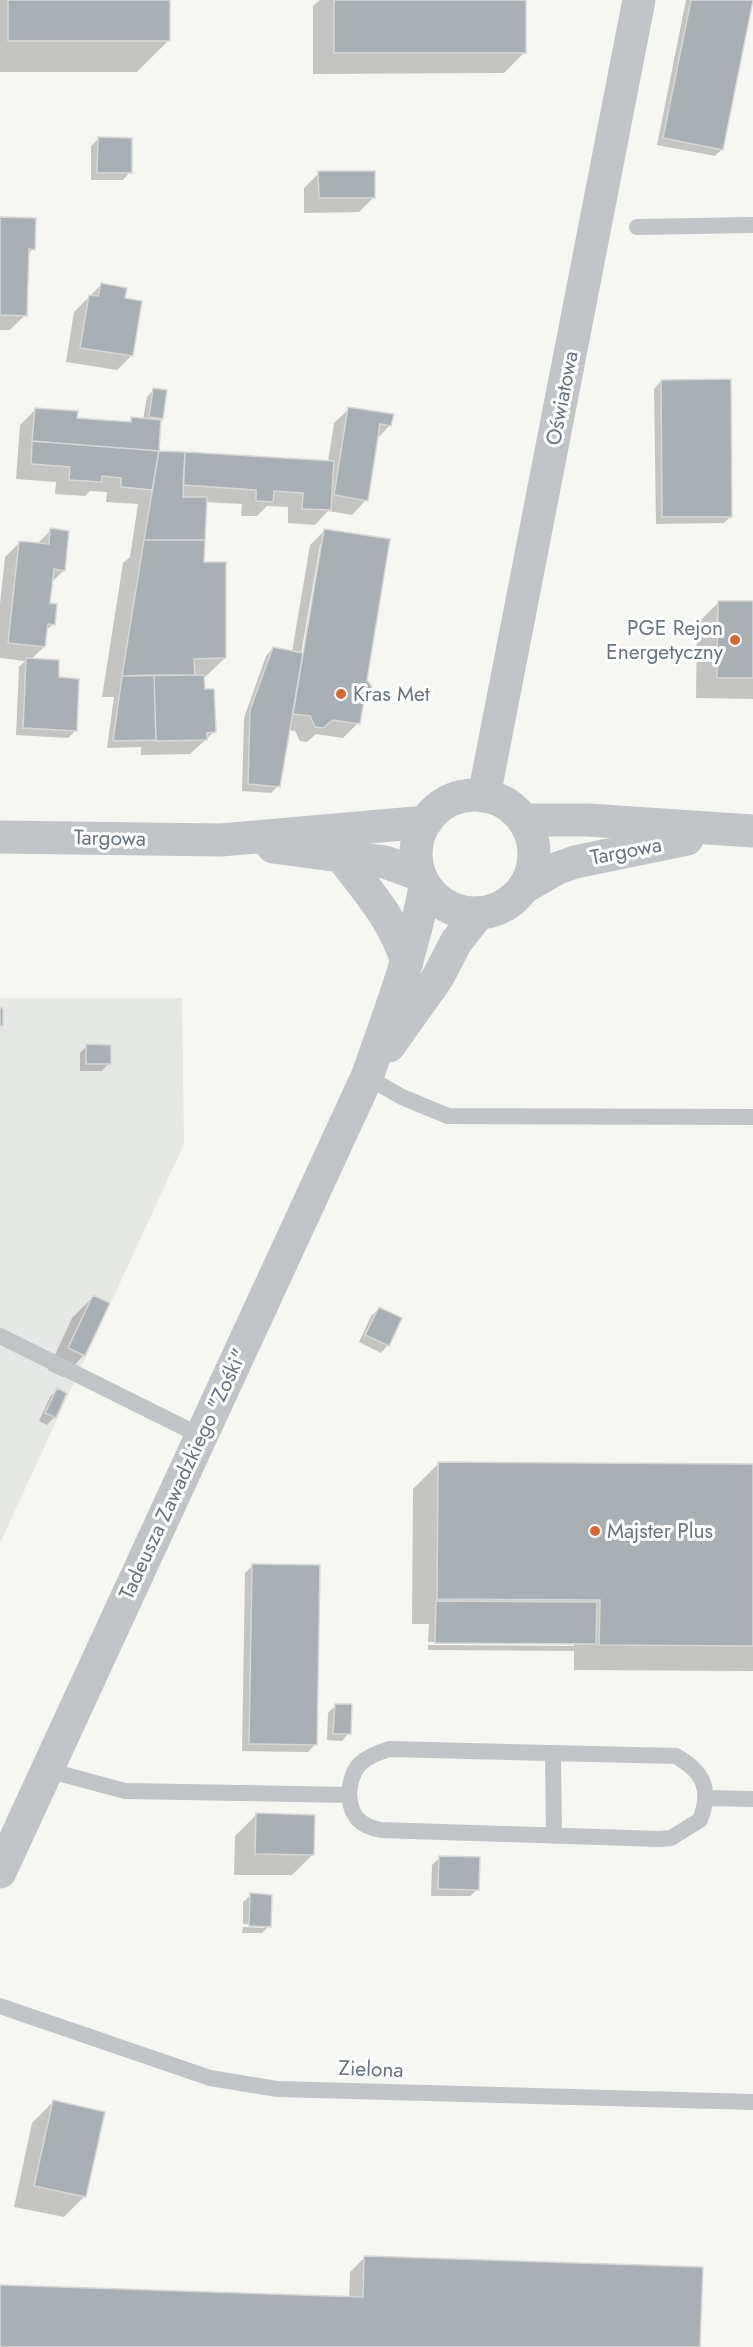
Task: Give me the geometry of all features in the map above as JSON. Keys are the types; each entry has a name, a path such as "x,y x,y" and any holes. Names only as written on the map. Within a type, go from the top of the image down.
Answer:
{"street":[{"name":"Oświatowa","path":"484,796 639,0"},
{"path":"468,796 484,796 500,801 513,809 523,820 534,846 531,875 523,888 504,905 479,913 464,912 449,907 436,898 423,881 416,848 419,834 437,809 452,800 468,796"},
{"name":"Targowa","path":"523,820 588,820 743,831"},
{"name":"Targowa","path":"0,837 221,840 426,822"},
{"name":"Targowa","path":"523,888 575,861 743,831"},
{"name":"Targowa","path":"221,840 385,862 423,881"},
{"path":"341,856 375,900 400,939 407,962"},
{"name":"Tadeusza Zawadzkiego \"Zośki\"","path":"0,1872 367,1077 407,962 418,923 423,881"},
{"name":"Tadeusza Zawadzkiego \"Zośki\"","path":"367,1077 438,977 456,942 479,913"}],"lane":[{"path":"638,226 753,225"},
{"path":"367,1077 402,1097 448,1116 753,1118"},
{"path":"0,1336 201,1436"},
{"path":"389,1749 676,1756 690,1763 700,1775 707,1798 700,1821 671,1838 381,1830 369,1827 354,1817 350,1808 349,1795 350,1778 359,1763 389,1749"},
{"path":"553,1753 554,1836"},
{"path":"47,1770 125,1791 349,1795"},
{"path":"707,1798 753,1799"},
{"name":"Zielona","path":"0,2006 210,2078 277,2089 753,2102"}],"shaded area":[{"path":"0,998 182,998 184,1144 0,1543"}],"building":[{"path":"8,0 170,0 170,41 8,41"},
{"path":"334,0 526,0 526,53 334,53"},
{"path":"691,0 753,0 723,150 663,138"},
{"path":"98,137 132,138 132,173 97,173"},
{"path":"318,171 375,171 375,198 319,198"},
{"path":"0,217 36,218 35,250 29,249 27,316 0,315"},
{"path":"101,283 127,288 125,298 142,301 133,356 80,348 89,295 98,296"},
{"path":"731,379 732,517 662,517 661,380"},
{"path":"153,388 167,390 163,419 149,417"},
{"path":"348,407 394,414 391,426 380,424 368,501 334,495"},
{"path":"35,408 78,411 77,418 131,422 131,417 161,420 159,451 32,441"},
{"path":"32,441 159,451 152,490 121,487 121,478 102,476 102,482 69,480 70,467 31,464"},
{"path":"159,451 185,452 183,497 207,497 205,540 144,540"},
{"path":"185,452 334,461 331,510 302,509 303,493 274,491 273,502 256,501 256,490 183,485"},
{"path":"50,528 69,531 65,571 54,569 50,603 57,604 55,625 48,624 45,647 8,643 19,541 49,544"},
{"path":"324,529 390,539 367,680 372,687 365,694 360,724 333,720 323,728 315,727 310,716 293,714"},
{"path":"144,540 205,540 204,562 226,562 226,658 194,659 195,675 122,676"},
{"name":"PGE Rejon Energetyczny","path":"718,601 753,601 753,678 717,678"},
{"path":"273,647 303,653 280,787 248,784 250,710"},
{"path":"26,658 59,660 59,677 79,679 77,731 23,728"},
{"path":"154,675 204,675 205,689 214,689 216,732 207,733 207,740 156,741"},
{"path":"154,675 156,740 113,741 122,676"},
{"path":"0,1008 3,1008 3,1026 0,1026"},
{"path":"86,1044 111,1045 111,1064 86,1064"},
{"path":"93,1295 110,1303 85,1356 68,1348"},
{"path":"379,1307 402,1318 389,1346 365,1335"},
{"path":"57,1388 67,1393 56,1418 45,1413"},
{"name":"Majster Plus","path":"438,1462 753,1464 753,1646 599,1645 600,1600 437,1599"},
{"path":"252,1564 320,1565 317,1745 249,1744"},
{"path":"436,1601 597,1602 596,1644 435,1643"},
{"path":"335,1704 352,1704 351,1734 333,1734"},
{"path":"256,1813 315,1815 314,1855 255,1854"},
{"path":"439,1856 480,1857 479,1890 438,1889"},
{"path":"250,1893 272,1895 271,1927 249,1926"},
{"path":"53,2100 105,2112 86,2197 34,2186"},
{"path":"364,2256 703,2267 700,2347 0,2347 0,2285 363,2297"}],"place":[{"name":"PGE Rejon Energetyczny","path":"735,640"},
{"name":"Kras Met","path":"341,694"},
{"name":"Majster Plus","path":"595,1531"}]}
